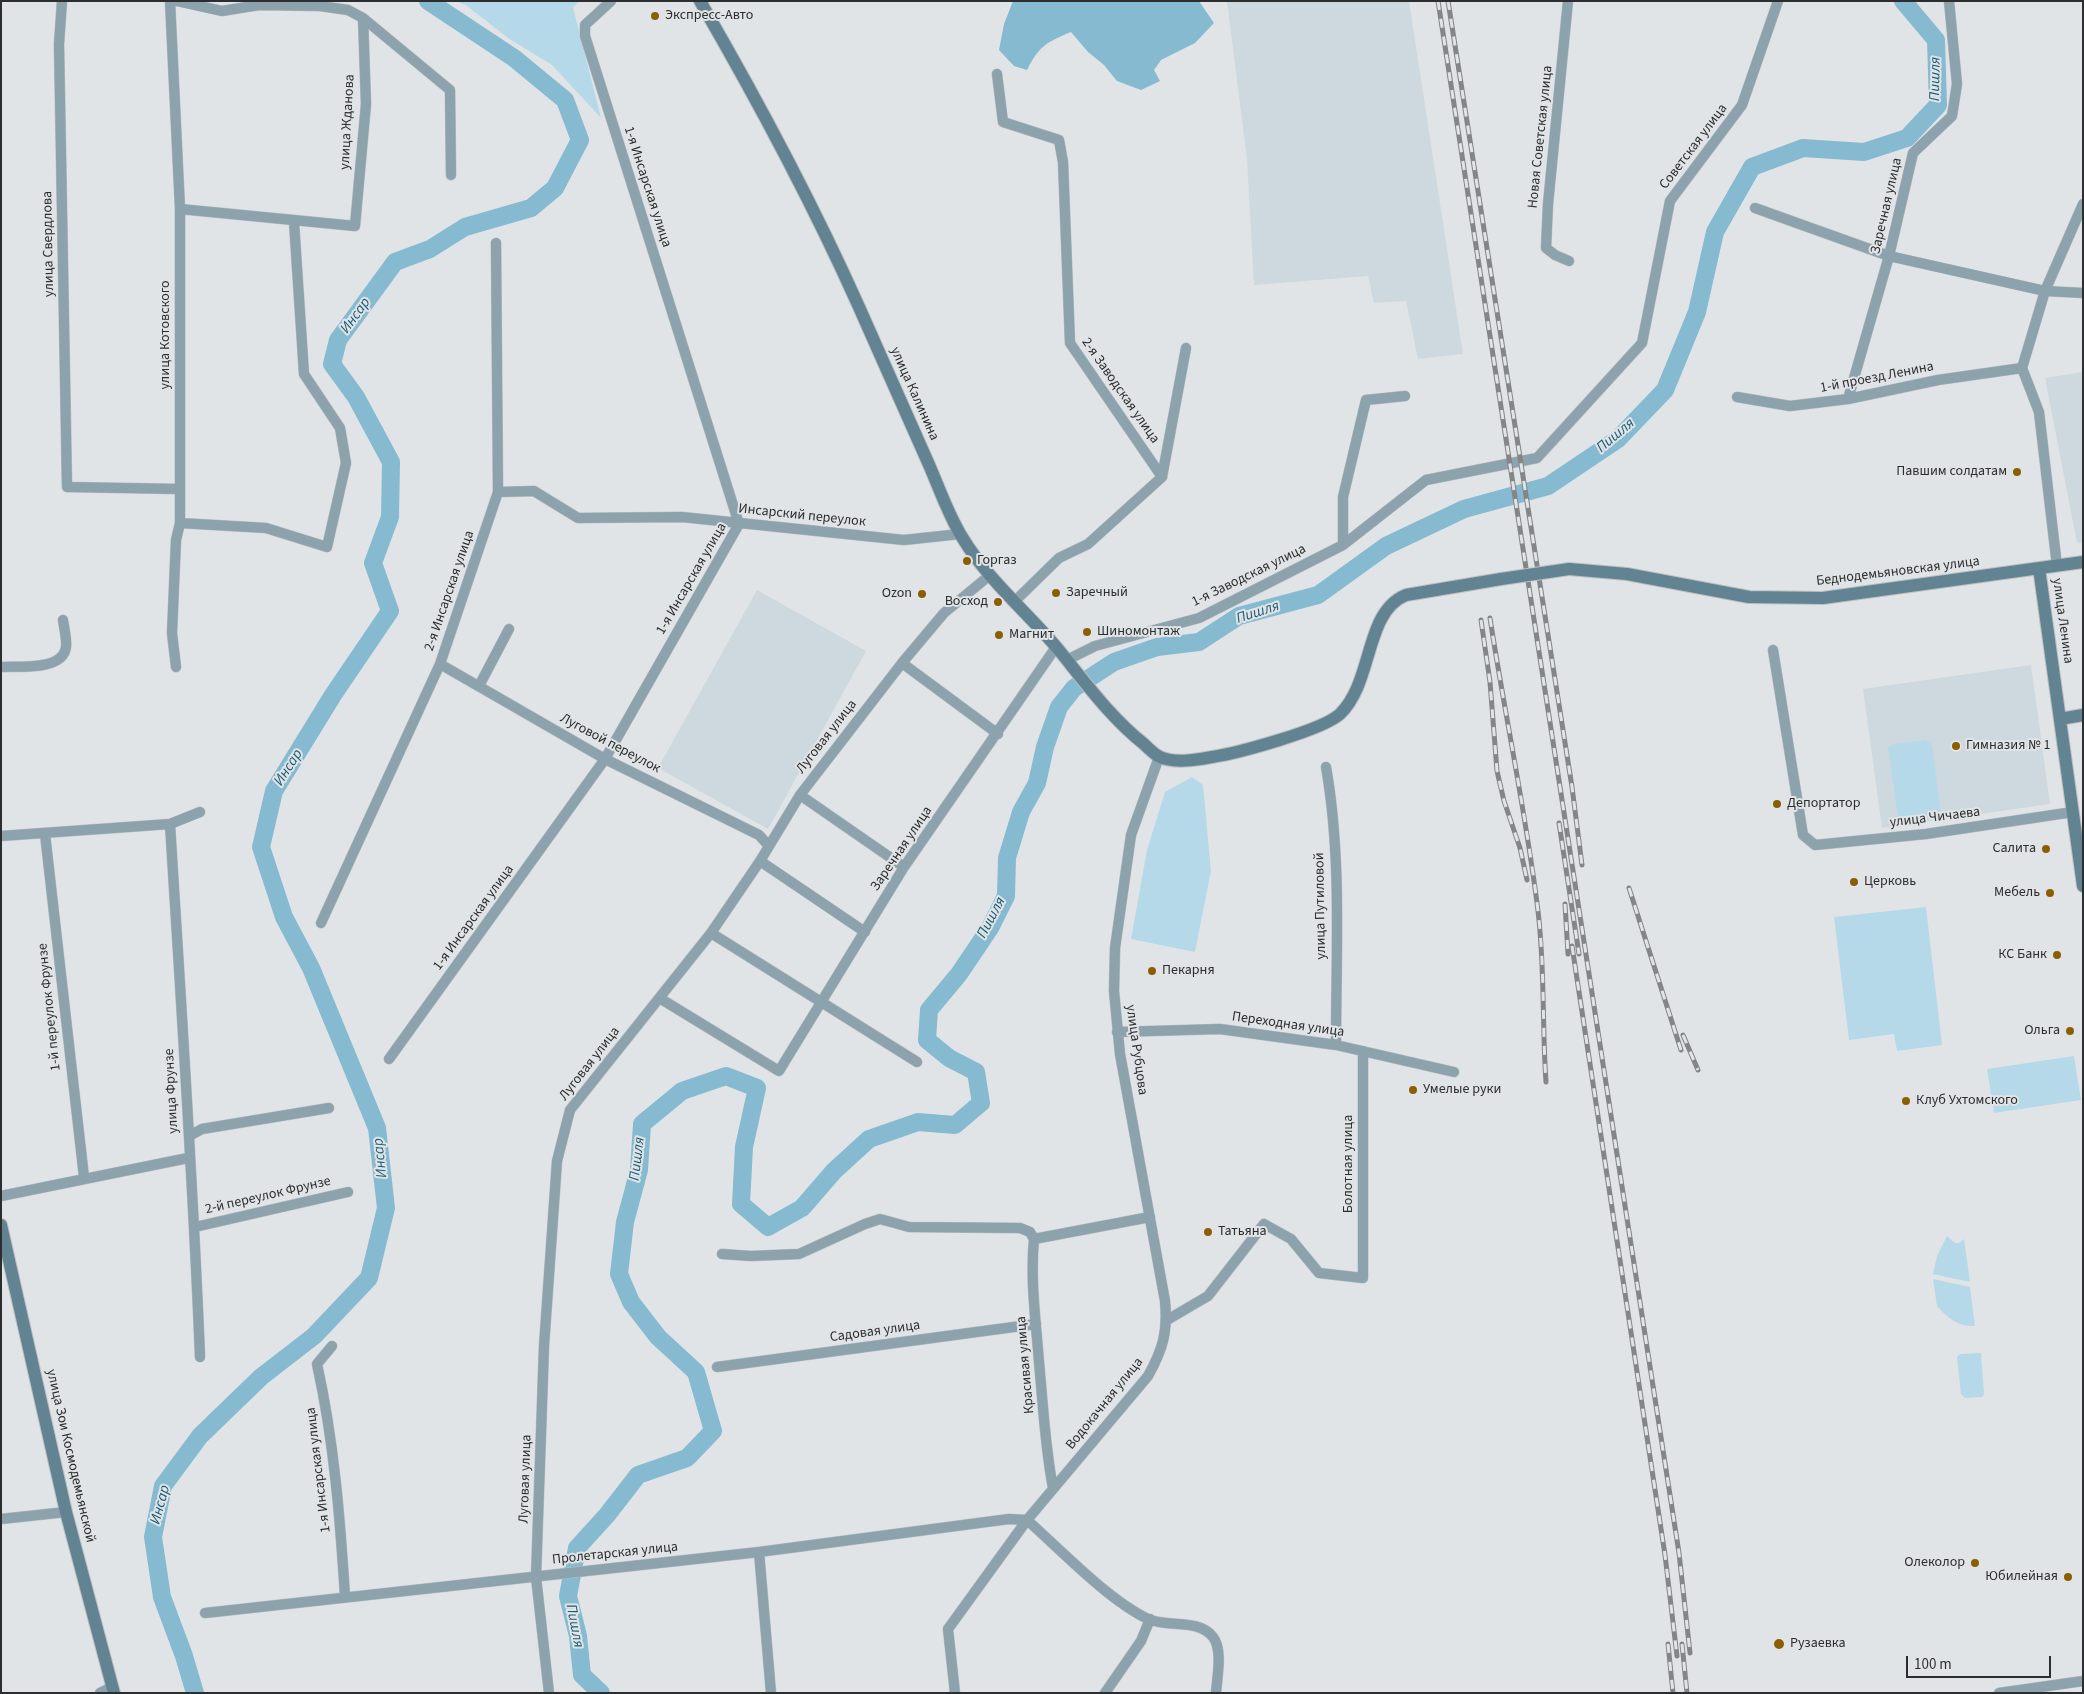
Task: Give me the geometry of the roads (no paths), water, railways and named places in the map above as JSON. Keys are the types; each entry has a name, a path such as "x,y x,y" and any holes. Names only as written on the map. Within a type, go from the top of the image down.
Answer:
{"main road":[{"name":"улица Калинина","path":"700,1 756,98 838,260 960,534 990,575 1056,647 1101,702 1127,731 1159,757"},
{"name":"Беднодемьяновская улица","path":"1159,757 1186,760 1216,756 1322,726 1338,716 1352,700 1361,682 1377,627 1385,610 1396,599 1406,595 1569,569 1627,574 1749,597 1793,598 1859,595 2083,562"},
{"name":"улица Ленина","path":"2039,568 2083,886"},
{"path":"2060,719 2083,715"},
{"name":"улица Зои Космодемьянской","path":"1,1225 108,1691"}],"street":[{"name":"улица Свердлова","path":"62,1 59,44 67,487 180,489"},
{"name":"улица Котовского","path":"170,1 180,209 180,523 176,540 172,633 176,667"},
{"path":"177,1 222,10 259,5 320,6 348,10 363,18 450,90 451,175"},
{"name":"1-я Инсарская улица","path":"389,1059 605,759 739,524 585,36 585,25 611,1"},
{"name":"Новая Советская улица","path":"1568,1 1548,204 1546,248 1555,255 1569,261"},
{"name":"Советская улица","path":"1426,480 1537,458 1642,343 1670,201 1742,106 1778,1"},
{"name":"Заречная улица","path":"1848,399 1889,256 1914,152 1952,116 1957,84 1949,1"},
{"name":"улица Жданова","path":"294,222 355,226 366,104 363,18"},
{"name":"2-я Заводская улица","path":"997,74 1003,122 1059,140 1063,162 1070,343 1162,477"},
{"path":"2022,368 2045,290 2083,204"},
{"path":"1756,208 1889,256 2045,290 2083,293"},
{"path":"180,209 294,222 304,374 340,428 346,463 327,547 266,528 180,523"},
{"name":"2-я Инсарская улица","path":"321,923 440,664 498,492 496,243"},
{"path":"1015,601 1059,558 1088,544 1162,477 1186,348"},
{"name":"1-й проезд Ленина","path":"1737,397 1790,406 1848,399 1938,380 2022,368"},
{"name":"улица Ленина","path":"2022,368 2039,412 2057,566"},
{"path":"1343,545 1343,497 1366,400 1405,396"},
{"name":"1-я Заводская улица","path":"1070,665 1095,646 1199,618 1343,545 1426,480"},
{"name":"Инсарский переулок","path":"498,492 534,491 578,518 682,518 904,540 960,534"},
{"name":"Луговая улица","path":"549,1693 536,1577 544,1346 557,1161 570,1110 661,999 711,933 760,861 800,795 902,663 944,614 990,575"},
{"path":"1,666 51,665 62,656 66,647 63,620"},
{"path":"479,686 509,629"},
{"name":"Заречная улица","path":"661,999 779,1071 822,1004 904,867 998,734 1056,647"},
{"name":"улица Чичаева","path":"1773,650 1803,835 1815,845 1926,834 2073,812"},
{"path":"902,663 998,734"},
{"name":"Луговой переулок","path":"440,664 605,759 759,835 768,845"},
{"name":"улица Рубцова","path":"1159,757 1131,835 1115,948 1116,1032 1167,1320"},
{"name":"улица Путиловой","path":"1326,767 1333,804 1336,1044"},
{"path":"800,795 904,867"},
{"path":"1,836 170,824 200,812"},
{"name":"улица Фрунзе","path":"170,824 200,1357"},
{"name":"1-й переулок Фрунзе","path":"45,834 84,1177"},
{"path":"760,861 866,932"},
{"path":"711,933 822,1004 918,1062"},
{"name":"Переходная улица","path":"1116,1032 1220,1029 1336,1044 1454,1072"},
{"name":"Болотная улица","path":"1167,1320 1208,1296 1264,1224 1291,1239 1319,1273 1363,1278 1363,1051"},
{"path":"189,1136 202,1129 329,1108"},
{"path":"1,1196 84,1177 188,1158"},
{"name":"2-й переулок Фрунзе","path":"194,1228 348,1192"},
{"path":"722,1254 752,1256 799,1254 880,1219 909,1227 1020,1228 1030,1232 1034,1239 1150,1217"},
{"name":"Красивая улица","path":"1034,1239 1032,1260 1036,1324 1048,1461 1053,1488"},
{"name":"Водокачная улица","path":"954,1693 948,1629 1027,1520 1148,1376 1161,1352 1167,1320"},
{"name":"Садовая улица","path":"717,1367 1036,1324"},
{"name":"1-я Инсарская улица","path":"332,1346 317,1364 328,1414 334,1461 345,1596"},
{"path":"1,1519 66,1512"},
{"name":"Пролетарская улица","path":"205,1613 345,1596 558,1575 759,1552 1009,1519 1027,1520"},
{"path":"1027,1520 1124,1604 1150,1620 1205,1629 1214,1638 1218,1658 1216,1693"},
{"path":"759,1552 771,1693"},
{"path":"1105,1693 1141,1641 1150,1620"},
{"path":"1999,1693 2083,1680"}],"waterway":[{"name":"Инсар","path":"195,1693 184,1656 162,1597 153,1537 163,1486 200,1436 261,1377 314,1336 369,1278 386,1208 377,1128 311,968 284,917 261,847 274,791 333,695 390,611 373,563 390,517 391,462 356,397 332,364 338,340 395,262 430,249 465,227 531,208 555,188 580,140 565,100 514,58 428,1"},
{"name":"Пишля","path":"601,1693 582,1675 578,1636 568,1596 577,1548 607,1515 638,1475 687,1458 713,1431 696,1372 658,1337 631,1302 619,1274 625,1222 639,1170 642,1124 682,1091 726,1076 757,1088 744,1147 741,1204 768,1227 802,1208 834,1171 869,1139 918,1122 955,1125 981,1103 976,1072 949,1058 927,1040 929,1010 959,974 990,928 1006,896 1007,858 1021,812 1037,783 1045,747 1059,707 1074,688 1114,662 1157,647 1199,642 1239,616 1318,595 1386,546 1464,509 1548,486 1618,439 1665,390 1697,312 1715,232 1752,167 1803,148 1864,152 1907,138 1938,105 1936,40 1903,1"}],"railway":[{"path":"1438,1 1679,1553 1690,1653"},
{"path":"1448,1 1572,787 1582,865"},
{"path":"1490,618 1528,838 1538,911 1542,954 1546,1082"},
{"path":"1481,620 1490,682 1497,771 1504,801 1520,848 1527,880"},
{"path":"1559,823 1579,954"},
{"path":"1629,888 1681,1050"},
{"path":"1565,904 1568,954"},
{"path":"1572,946 1665,1555 1677,1656"},
{"path":"1683,1035 1698,1070"},
{"path":"1668,1644 1673,1693"},
{"path":"1682,1644 1687,1693"}],"place":[{"name":"Экспресс-Авто","path":"655,16"},
{"name":"Павшим солдатам","path":"2017,472"},
{"name":"Горгаз","path":"967,561"},
{"name":"Заречный","path":"1056,593"},
{"name":"Ozon","path":"922,594"},
{"name":"Восход","path":"998,602"},
{"name":"Шиномонтаж","path":"1087,632"},
{"name":"Магнит","path":"999,635"},
{"name":"Гимназия № 1","path":"1956,746"},
{"name":"Депортатор","path":"1777,804"},
{"name":"Салита","path":"2046,849"},
{"name":"Церковь","path":"1854,882"},
{"name":"Мебель","path":"2050,893"},
{"name":"КС Банк","path":"2057,955"},
{"name":"Пекарня","path":"1152,971"},
{"name":"Ольга","path":"2070,1031"},
{"name":"Умелые руки","path":"1413,1090"},
{"name":"Клуб Ухтомского","path":"1906,1101"},
{"name":"Татьяна","path":"1208,1232"},
{"name":"Олеколор","path":"1975,1563"},
{"name":"Юбилейная","path":"2068,1577"},
{"name":"Рузаевка","path":"1779,1644"}]}
